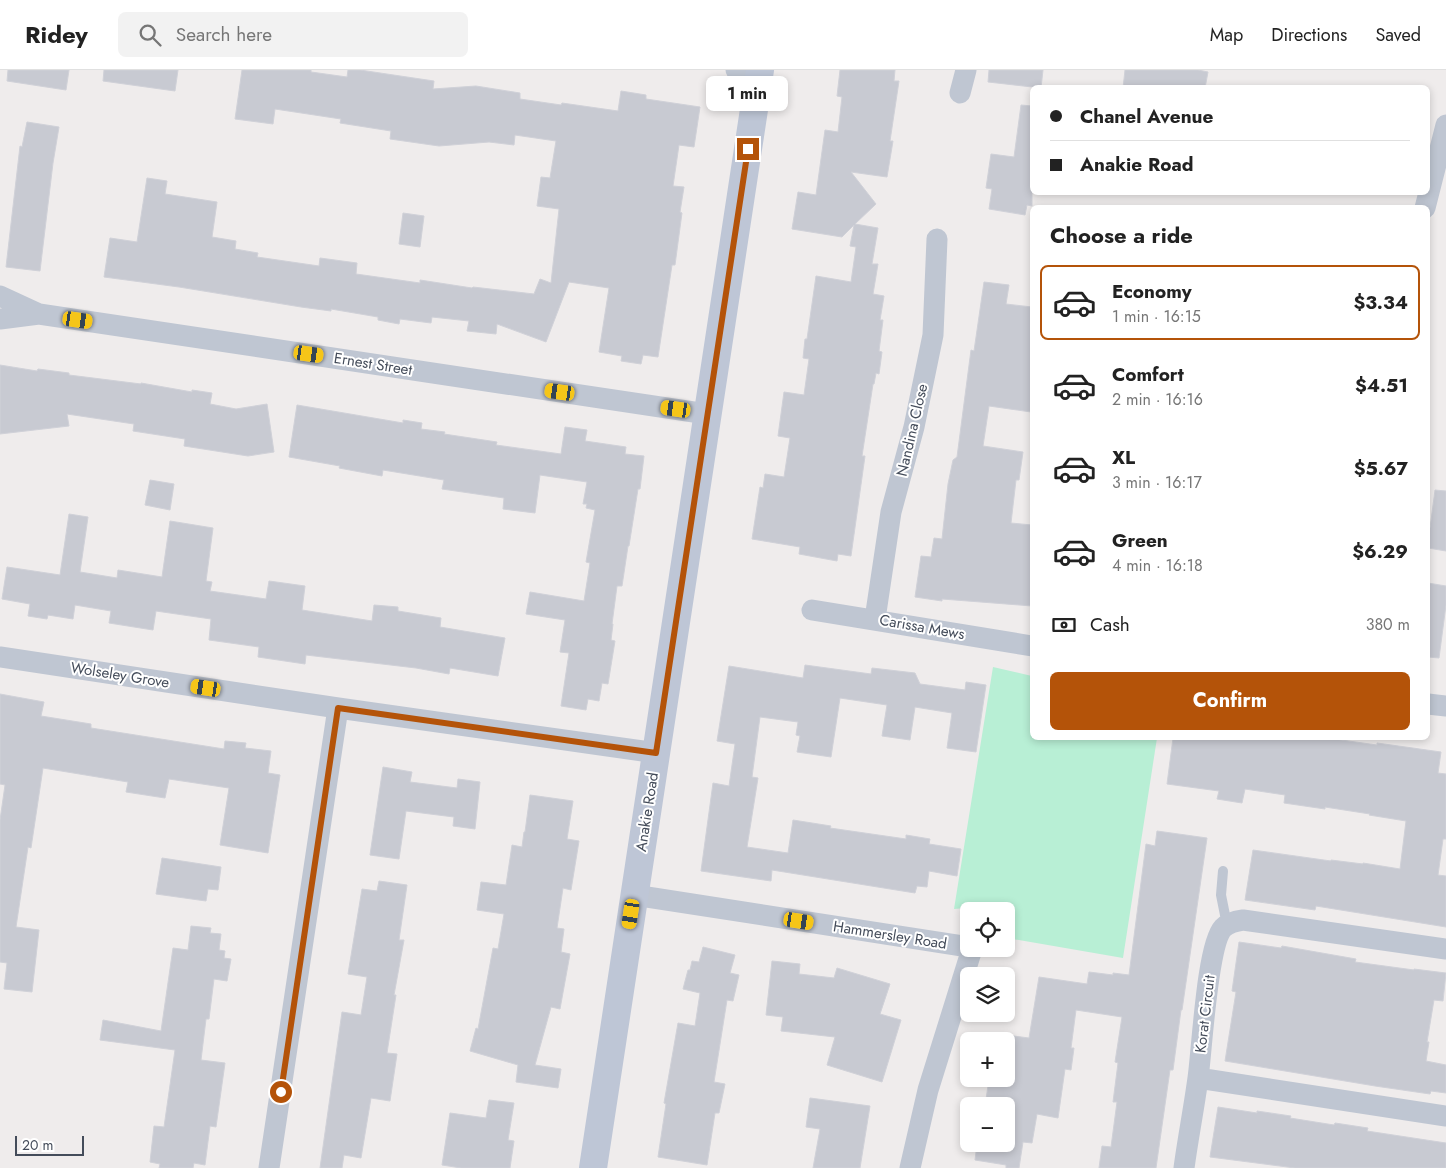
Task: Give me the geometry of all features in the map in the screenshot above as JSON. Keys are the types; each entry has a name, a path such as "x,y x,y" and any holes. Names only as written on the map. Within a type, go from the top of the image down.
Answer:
{"main road":[{"name":"Anakie Road","path":"592,1168 707,414 752,71"}],"street":[{"path":"960,93 966,70"},
{"path":"1430,188 1446,125"},
{"name":"Nandina Close","path":"875,619 891,512 914,427 933,334 936,239"},
{"name":"Ernest Street","path":"0,296 39,314"},
{"name":"Ernest Street","path":"0,319 39,314 707,414"},
{"name":"Carissa Mews","path":"812,610 1030,646"},
{"name":"Wolseley Grove","path":"0,657 338,708 656,753"},
{"path":"1430,704 1446,706"},
{"path":"269,1168 338,708"},
{"name":"Hammersley Road","path":"634,895 960,946"},
{"path":"1227,926 1233,922 1243,920 1446,949"},
{"name":"Korat Circuit","path":"1184,1168 1198,1078 1204,1011 1212,960 1217,938 1222,928 1227,926"},
{"name":"Hammersley Road","path":"910,1168 928,1090 967,957"},
{"path":"1198,1078 1446,1116"}],"lane":[{"path":"1222,871 1221,895 1227,926"}],"green space":[{"path":"993,667 1030,676 1030,740 1157,740 1123,958 1015,939 1015,902 960,902 960,908 954,909"}],"building":[{"path":"8,70 69,70 66,90 7,81"},
{"path":"104,70 178,70 175,91 103,81"},
{"path":"242,70 311,70 311,72 347,77 348,70 360,70 434,81 433,89 476,86 520,93 520,99 618,111 621,91 646,95 646,99 700,107 694,147 679,145 673,186 684,187 680,212 682,213 675,265 672,265 658,357 643,355 641,364 621,361 622,356 599,352 609,288 569,282 546,342 497,324 496,334 467,331 469,321 432,317 431,323 400,319 399,324 378,320 378,317 331,309 331,311 301,307 104,277 110,238 137,242 147,178 167,181 165,194 217,202 212,237 236,241 235,249 258,253 257,257 319,266 320,258 357,263 356,274 420,283 420,280 472,288 534,294 540,279 551,283 559,209 537,206 541,177 550,178 556,141 515,135 514,145 489,142 439,146 390,139 391,131 340,123 341,119 275,109 273,124 235,119"},
{"path":"840,70 895,70 894,81 899,81 887,177 851,172 876,204 855,224 878,228 872,264 878,264 873,294 884,296 880,320 883,320 879,351 882,352 879,374 876,373 873,384 862,456 865,456 851,556 838,554 837,561 799,554 800,547 752,539 760,487 763,488 765,474 784,477 790,438 778,436 784,392 804,395 809,359 803,358 816,276 851,282 856,247 850,246 854,225 842,237 792,229 798,192 816,195 825,130 838,132 842,97 837,96"},
{"path":"989,70 1043,70 1041,85 1030,85 1030,87 988,82"},
{"path":"1125,70 1198,70 1208,72 1206,85 1123,85"},
{"path":"1021,105 1030,106 1030,195 1032,195 1032,205 1027,205 1025,215 989,209 992,189 986,188 991,154 1014,157"},
{"path":"27,122 59,127 40,271 6,267 20,146 22,147"},
{"path":"403,213 424,216 420,247 399,244"},
{"path":"984,282 1009,285 1006,304 1030,307 1030,412 989,406 983,446 1023,452 1019,480 1016,480 1011,523 1030,525 1030,606 942,599 942,601 915,597 921,556 931,557 934,538 942,539 948,484 953,460 957,457 971,350 974,351"},
{"path":"0,365 141,383 192,392 192,390 212,393 210,404 236,409 267,404 274,452 248,456 184,446 185,439 133,431 134,424 67,414 69,426 0,434"},
{"path":"297,405 403,423 403,420 422,423 421,429 497,442 496,445 561,454 565,427 587,430 585,441 626,447 625,454 644,456 640,489 638,489 622,586 617,586 611,640 615,641 608,684 602,683 599,701 588,699 586,710 561,706 569,653 560,652 565,620 526,614 530,592 584,601 590,563 586,562 595,510 586,508 587,504 583,504 587,482 540,475 535,513 503,509 504,498 442,489 444,480 383,470 382,476 289,457"},
{"path":"150,480 174,484 170,510 145,505"},
{"path":"1435,490 1446,491 1446,551 1430,548 1430,528"},
{"path":"69,514 88,517 80,572 117,578 118,570 162,577 170,521 213,528 206,581 212,582 210,591 266,599 269,581 305,586 302,610 372,621 374,605 398,607 398,611 441,618 440,627 505,638 498,676 450,668 449,674 416,668 306,655 305,664 258,657 259,647 209,640 211,619 156,611 153,630 109,623 111,611 75,605 73,619 48,615 47,619 28,616 30,604 2,599 7,567 60,575"},
{"path":"1430,583 1446,586 1446,605 1439,658 1430,657"},
{"path":"805,665 871,674 872,668 915,673 920,684 965,690 966,682 986,685 976,752 947,748 952,713 915,707 910,740 882,736 887,705 840,698 831,757 797,752 800,736 796,735 798,722 760,717 752,777 758,778 747,847 788,853 793,820 831,826 830,828 906,839 906,835 930,839 929,844 961,849 957,876 929,871 927,887 917,886 915,893 772,870 771,881 701,871 713,783 729,786 735,744 717,741 729,666 803,678"},
{"path":"0,694 44,702 41,716 91,724 91,728 224,749 225,741 246,743 245,748 271,751 268,773 280,775 268,853 220,845 229,788 169,779 165,798 126,792 128,782 43,768 31,848 28,847 16,927 39,930 32,992 4,989 7,963 0,962 0,820 5,785 0,784"},
{"path":"1173,740 1341,740 1441,752 1438,773 1446,774 1446,839 1443,839 1438,875 1446,876 1446,927 1316,906 1315,910 1245,900 1253,850 1400,869 1406,821 1325,807 1325,809 1284,803 1285,795 1245,789 1242,803 1217,799 1219,791 1167,784"},
{"path":"383,767 412,772 410,782 457,788 458,779 480,782 475,829 453,826 454,817 406,811 399,859 370,855"},
{"path":"530,795 573,801 567,839 579,841 571,890 563,888 557,928 564,929 561,952 570,954 560,1009 551,1007 535,1065 561,1069 558,1088 516,1082 518,1065 470,1051 476,1028 478,1029 493,948 498,949 504,914 477,910 481,882 506,885 512,845 522,847"},
{"path":"1157,831 1207,838 1173,1070 1170,1070 1156,1168 1099,1168 1102,1146 1111,1147 1117,1102 1113,1102 1118,1063 1115,1062 1122,1017 1076,1010 1071,1048 1074,1048 1071,1070 1065,1069 1058,1118 1037,1114 1032,1143 1023,1142 1019,1168 1006,1168 1006,1165 975,1160 976,1152 1015,1152 1015,1097 986,1097 988,1087 1015,1087 1015,1036 1029,1038 1039,977 1087,984 1089,972 1129,975 1146,844 1155,846"},
{"path":"162,858 221,867 218,890 208,889 206,901 156,894"},
{"path":"379,881 407,885 399,940 404,940 394,995 396,995 387,1053 397,1054 390,1101 371,1098 361,1158 344,1155 342,1168 320,1168 342,1012 361,1015 367,977 348,974 362,889 377,891"},
{"path":"191,926 211,928 210,933 221,934 219,950 225,951 224,958 231,959 227,981 214,979 209,1019 206,1019 201,1060 225,1063 216,1127 210,1126 205,1165 194,1163 193,1168 159,1168 160,1164 150,1162 154,1126 164,1127 175,1050 100,1040 103,1020 161,1031 173,948 188,950"},
{"path":"1239,942 1281,948 1282,946 1356,959 1355,962 1446,973 1443,1001 1434,1000 1426,1061 1446,1065 1446,1093 1431,1091 1430,1094 1225,1061 1236,992 1232,991"},
{"path":"703,947 735,955 730,973 739,975 733,1001 727,1000 714,1082 725,1084 719,1113 715,1113 707,1165 658,1157 666,1104 664,1103 678,1023 695,1026 700,993 683,989 692,961 699,962"},
{"path":"772,961 800,964 799,974 834,978 837,968 890,984 880,1014 901,1020 882,1082 827,1065 835,1037 781,1031 783,1017 766,1015"},
{"path":"810,1098 870,1106 860,1168 813,1168 820,1129 806,1127"},
{"path":"489,1100 514,1103 508,1140 514,1141 510,1168 461,1168 442,1165 450,1113 486,1118"},
{"path":"1218,1107 1291,1116 1290,1118 1334,1125 1335,1123 1368,1128 1367,1131 1446,1143 1446,1168 1295,1168 1210,1157"}],"route":[{"path":"281,1092 338,708 656,753 748,149"}]}
